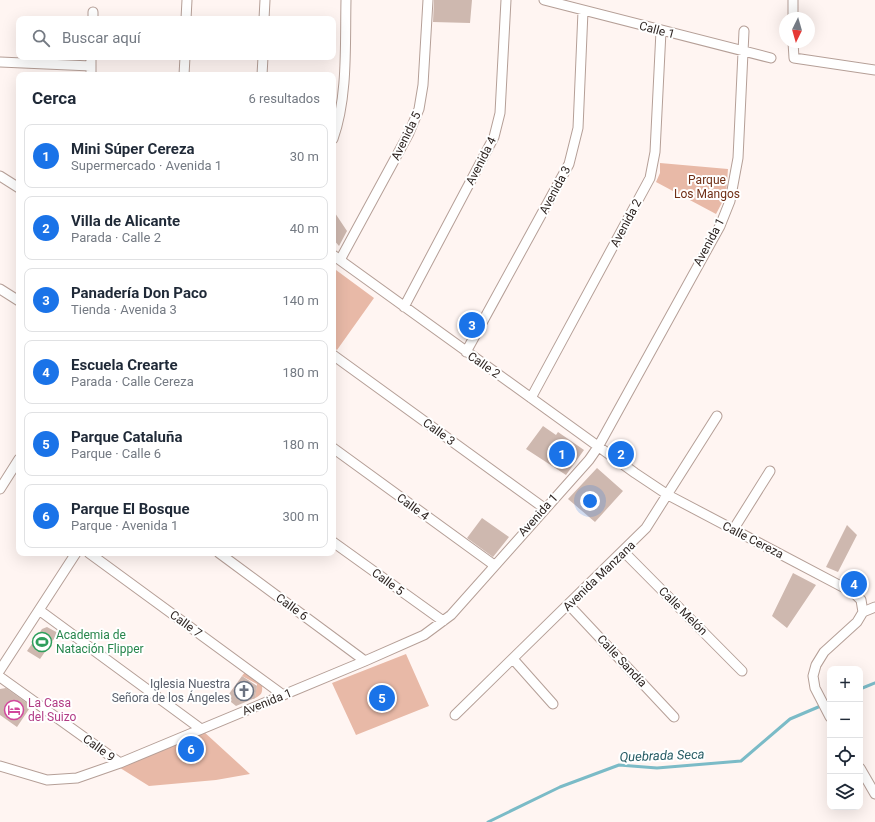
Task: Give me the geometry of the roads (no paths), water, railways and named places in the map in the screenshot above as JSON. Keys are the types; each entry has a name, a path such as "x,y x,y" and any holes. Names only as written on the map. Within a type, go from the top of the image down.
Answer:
{"street":[{"path":"186,16 187,0"},
{"path":"264,16 265,0"},
{"path":"336,128 340,114 343,90 346,0"},
{"name":"Avenida 5","path":"337,257 409,133 419,109 424,80 428,0"},
{"name":"Avenida 4","path":"404,307 494,137 500,113 506,0"},
{"name":"Calle 1","path":"544,0 771,58"},
{"path":"793,0 793,12"},
{"name":"Avenida 3","path":"466,352 569,164 578,128 584,11"},
{"name":"Avenida 2","path":"531,398 650,178 655,152 661,31"},
{"name":"Avenida 1","path":"0,766 47,780 77,778 120,763 365,661 424,635 442,622 589,460 598,447 720,226 730,202 738,158 744,31"},
{"path":"793,48 794,58 875,70"},
{"path":"184,72 185,60"},
{"path":"262,72 263,60"},
{"path":"0,62 91,66"},
{"path":"0,176 16,186"},
{"name":"Calle 2","path":"337,257 635,474"},
{"path":"0,289 16,299"},
{"name":"Calle 3","path":"336,357 544,508"},
{"name":"Avenida Manzana","path":"455,714 624,552 646,528 717,416"},
{"name":"Calle 4","path":"336,450 494,565"},
{"path":"0,489 16,464"},
{"path":"733,530 770,471"},
{"name":"Calle Cereza","path":"635,474 668,495 854,593 861,600 863,612"},
{"name":"Calle 5","path":"336,544 442,622"},
{"name":"Calle Melón","path":"624,552 742,671"},
{"path":"0,670 74,556"},
{"name":"Calle 7","path":"93,556 283,695"},
{"name":"Calle 6","path":"223,556 365,661"},
{"name":"Calle Sandía","path":"569,605 674,717"},
{"path":"827,711 818,696 813,681 816,665 824,652 857,622 863,612 875,607"},
{"path":"39,610 201,729"},
{"path":"513,659 553,704"},
{"name":"Calle 9","path":"0,677 120,763"},
{"path":"863,772 874,789"}],"waterway":[{"name":"Quebrada Seca","path":"863,688 875,683"},
{"name":"Quebrada Seca","path":"488,822 560,787 619,765 657,768 741,761 790,719 827,703"}],"place":[{"name":"Panadería Don Paco","path":"472,325"},
{"name":"Mini Súper Cereza","path":"562,454"},
{"name":"Villa de Alicante","path":"621,454"},
{"name":"Escuela Crearte","path":"854,584"},
{"name":"Academia de Natación Flipper","path":"42,642"},
{"name":"Iglesia Nuestra Señora de los Ángeles","path":"244,691"},
{"name":"Parque Cataluña","path":"382,698"},
{"name":"La Casa del Suizo","path":"14,710"},
{"name":"Parque El Bosque","path":"191,749"}],"park label":[{"name":"Parque Los Mangos","path":"707,187"}]}
